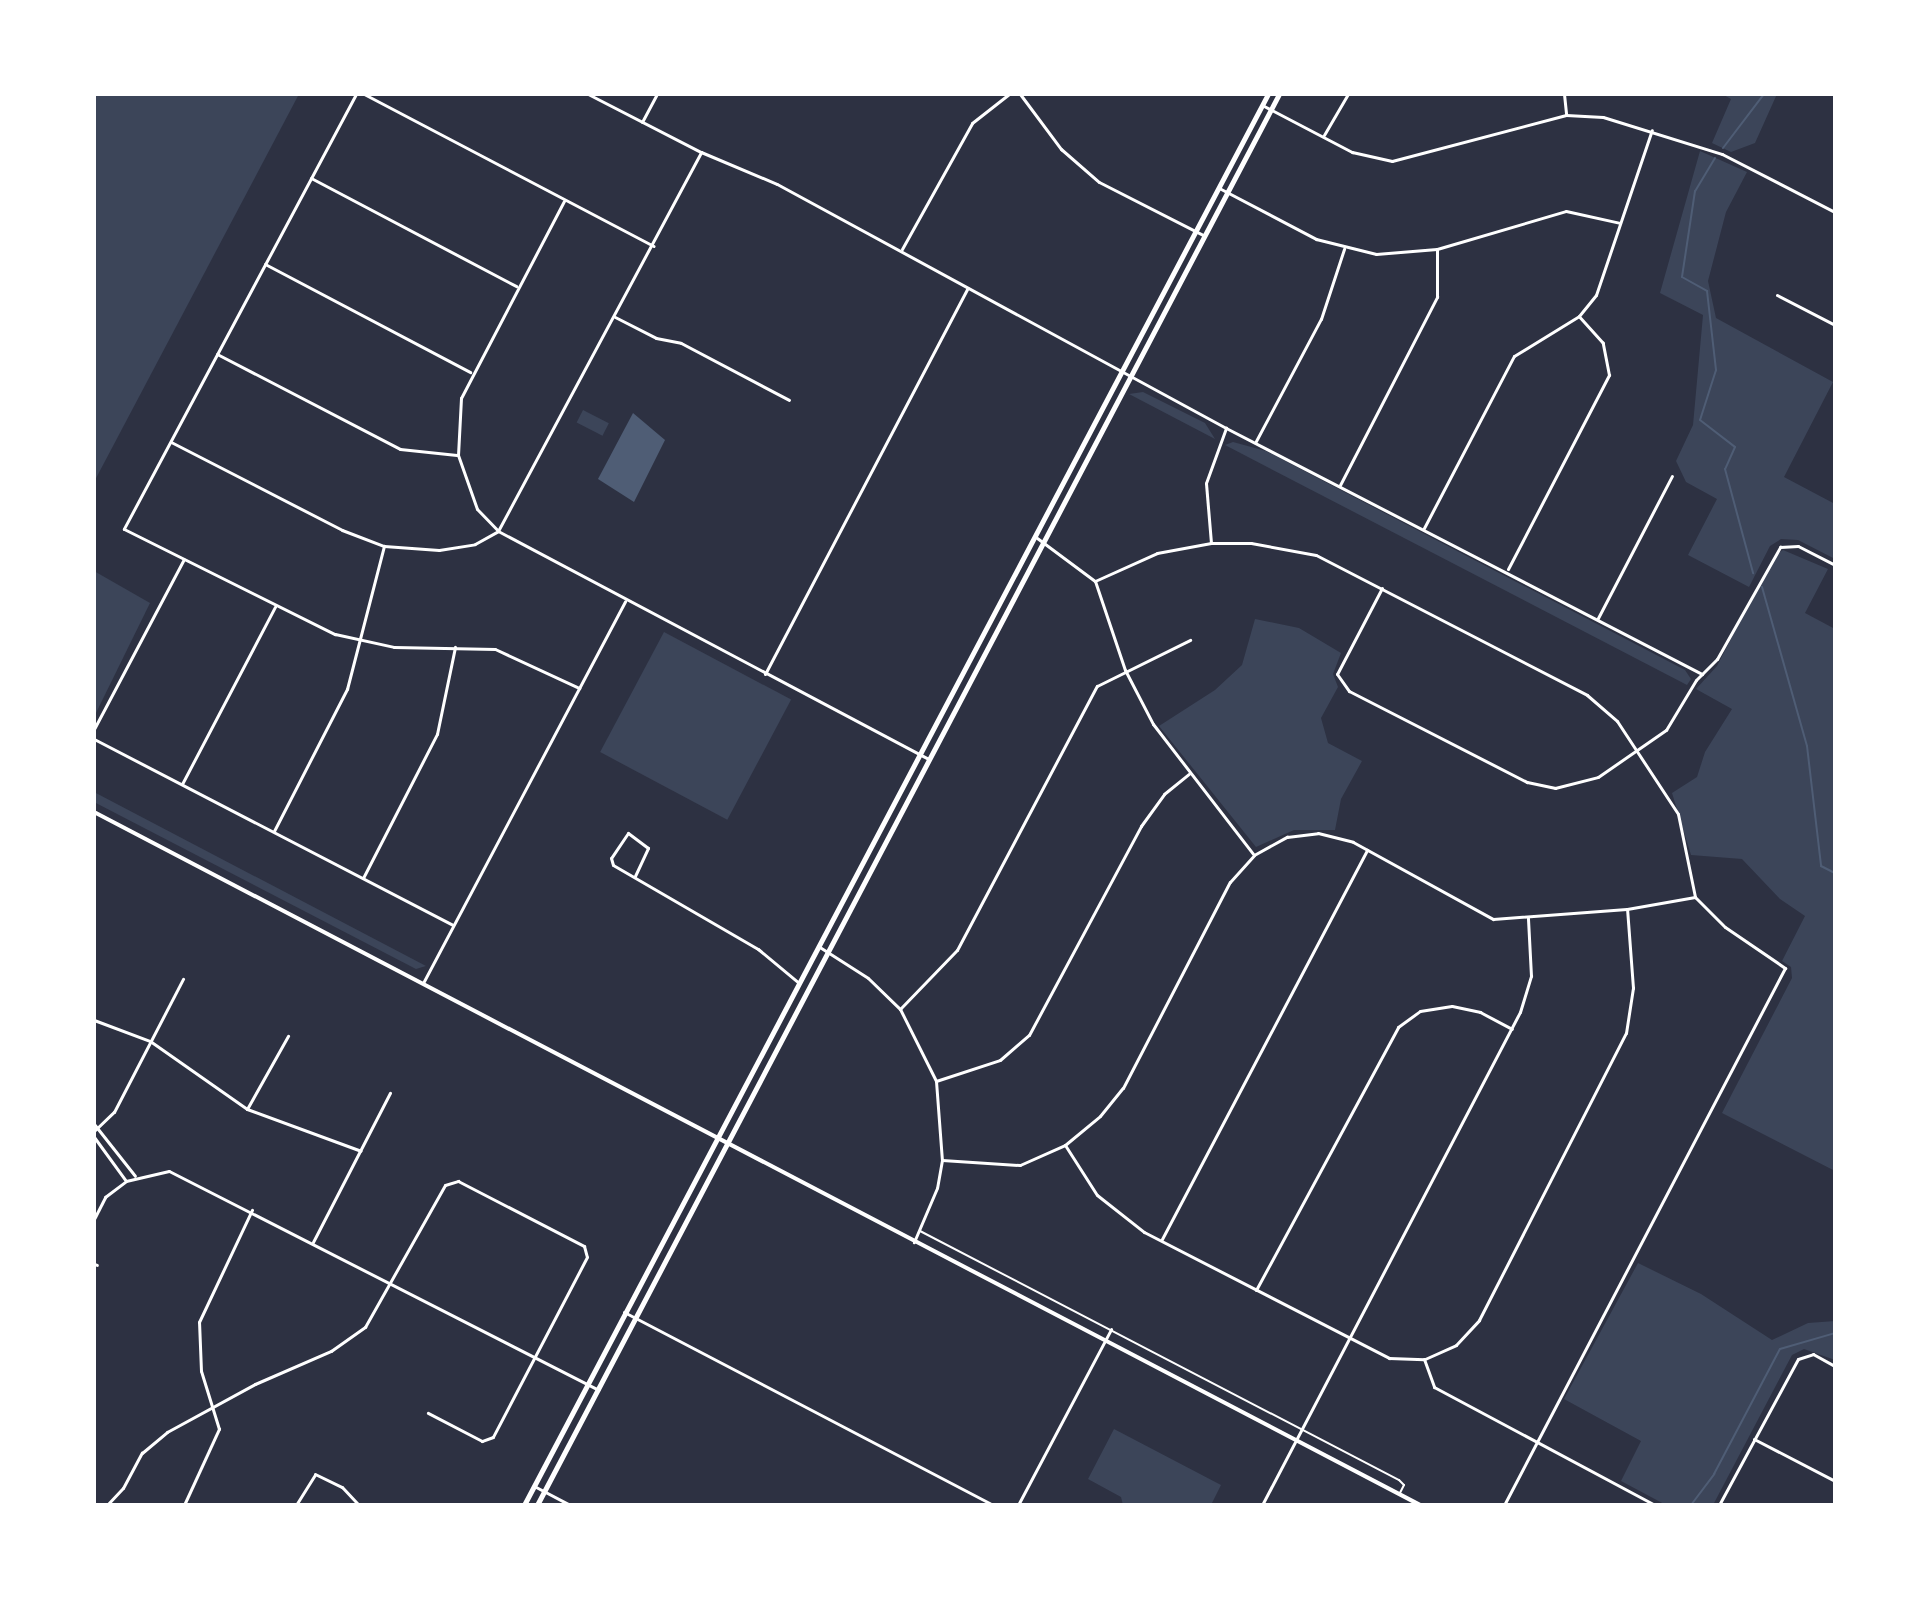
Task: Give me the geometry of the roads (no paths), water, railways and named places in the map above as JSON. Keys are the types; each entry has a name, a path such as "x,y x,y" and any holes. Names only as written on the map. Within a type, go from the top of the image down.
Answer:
{"main road":[{"path":"524,1505 1037,538 1268,94"},
{"path":"537,1505 1279,94"}],"street":[{"path":"356,94 124,529 275,607 361,642 455,647 511,654 579,688"},
{"path":"364,94 653,246"},
{"path":"588,94 701,152 777,184 1226,428 1507,570 1702,674"},
{"path":"642,123 657,94"},
{"path":"901,250 972,123 1009,94"},
{"path":"1020,94 1061,149 1099,182 1205,236"},
{"path":"1323,137 1348,94"},
{"path":"1564,94 1566,115"},
{"path":"1262,105 1362,156 1400,160 1566,115 1603,117 1722,154 1835,212"},
{"path":"1424,528 1514,356 1579,316 1600,286 1652,130"},
{"path":"171,442 342,530 384,546 439,550 475,544 498,531 701,152"},
{"path":"311,178 518,287"},
{"path":"1219,188 1344,249 1376,254 1437,249 1566,211 1620,223"},
{"path":"564,201 472,373 456,427 458,455 477,509 498,531 625,601 929,759"},
{"path":"1256,441 1321,319 1344,249"},
{"path":"1340,485 1437,297 1437,249"},
{"path":"265,264 472,373"},
{"path":"765,674 968,288"},
{"path":"1777,295 1835,325"},
{"path":"1507,570 1609,375 1603,343 1579,316"},
{"path":"615,317 656,338 681,343 789,400"},
{"path":"217,354 400,449 458,455"},
{"path":"1211,543 1206,483 1226,428"},
{"path":"1598,618 1672,476"},
{"path":"1037,538 1095,581 1125,670 1153,724 1254,855"},
{"path":"1095,581 1157,553 1211,543 1251,543 1316,555 1587,695 1617,721 1640,751 1678,814 1695,897 1725,927 1785,968 1504,1505"},
{"path":"274,831 347,689 384,546"},
{"path":"1382,588 1337,674 1349,691 1541,785 1555,788 1598,777 1640,751 1666,730 1702,674 1717,659 1771,555 1780,547 1798,546 1835,565"},
{"path":"94,729 184,559"},
{"path":"422,985 625,601"},
{"path":"182,784 275,607"},
{"path":"900,1009 957,950 1097,686 1190,640"},
{"path":"363,878 437,734 455,647"},
{"path":"94,739 454,925"},
{"path":"936,1081 1000,1060 1029,1035 1141,826 1164,794 1189,774"},
{"path":"94,812 1420,1505"},
{"path":"635,876 648,848 628,833 612,863 758,949 799,983"},
{"path":"942,1160 1020,1165 1065,1145 1123,1088 1230,882 1254,855 1287,837 1318,833 1367,850 1476,914 1528,918 1627,909 1695,897"},
{"path":"1161,1240 1367,850"},
{"path":"1065,1145 1097,1195 1161,1240 1389,1358 1424,1359 1456,1345 1476,1324 1626,1033 1633,988 1627,909"},
{"path":"1262,1505 1512,1029 1531,976 1528,918"},
{"path":"818,946 868,978 900,1009 936,1081 942,1160 914,1242"},
{"path":"135,1176 95,1128 114,1112 183,979"},
{"path":"1256,1290 1398,1027 1420,1011 1452,1006 1480,1012 1512,1029"},
{"path":"94,1020 150,1041 247,1109 361,1151"},
{"path":"247,1109 288,1036"},
{"path":"313,1242 390,1093"},
{"path":"94,1137 126,1181"},
{"path":"94,1219 105,1197 126,1181 135,1176 169,1171 252,1210 598,1390"},
{"path":"107,1505 149,1445 215,1407 351,1340 394,1284 445,1185 458,1181 587,1251 489,1440 428,1413"},
{"path":"184,1505 217,1441 215,1407 201,1371 199,1322 252,1210"},
{"path":"624,1312 993,1505"},
{"path":"1018,1505 1111,1329"},
{"path":"1719,1505 1793,1367 1806,1354 1835,1366"},
{"path":"1424,1359 1434,1387 1655,1505"},
{"path":"1754,1439 1835,1481"},
{"path":"296,1505 315,1474 342,1487 359,1505"},
{"path":"534,1486 570,1505"}],"lane":[{"path":"919,1230 1402,1481 1399,1494"}],"waterway":[{"path":"1723,148 1764,94"},
{"path":"1715,158 1695,191 1682,277 1707,291 1716,370 1700,420 1735,447 1725,469 1753,573"},
{"path":"1762,587 1807,746 1821,866 1835,873"},
{"path":"1691,1505 1714,1474 1780,1349 1835,1333"}]}
